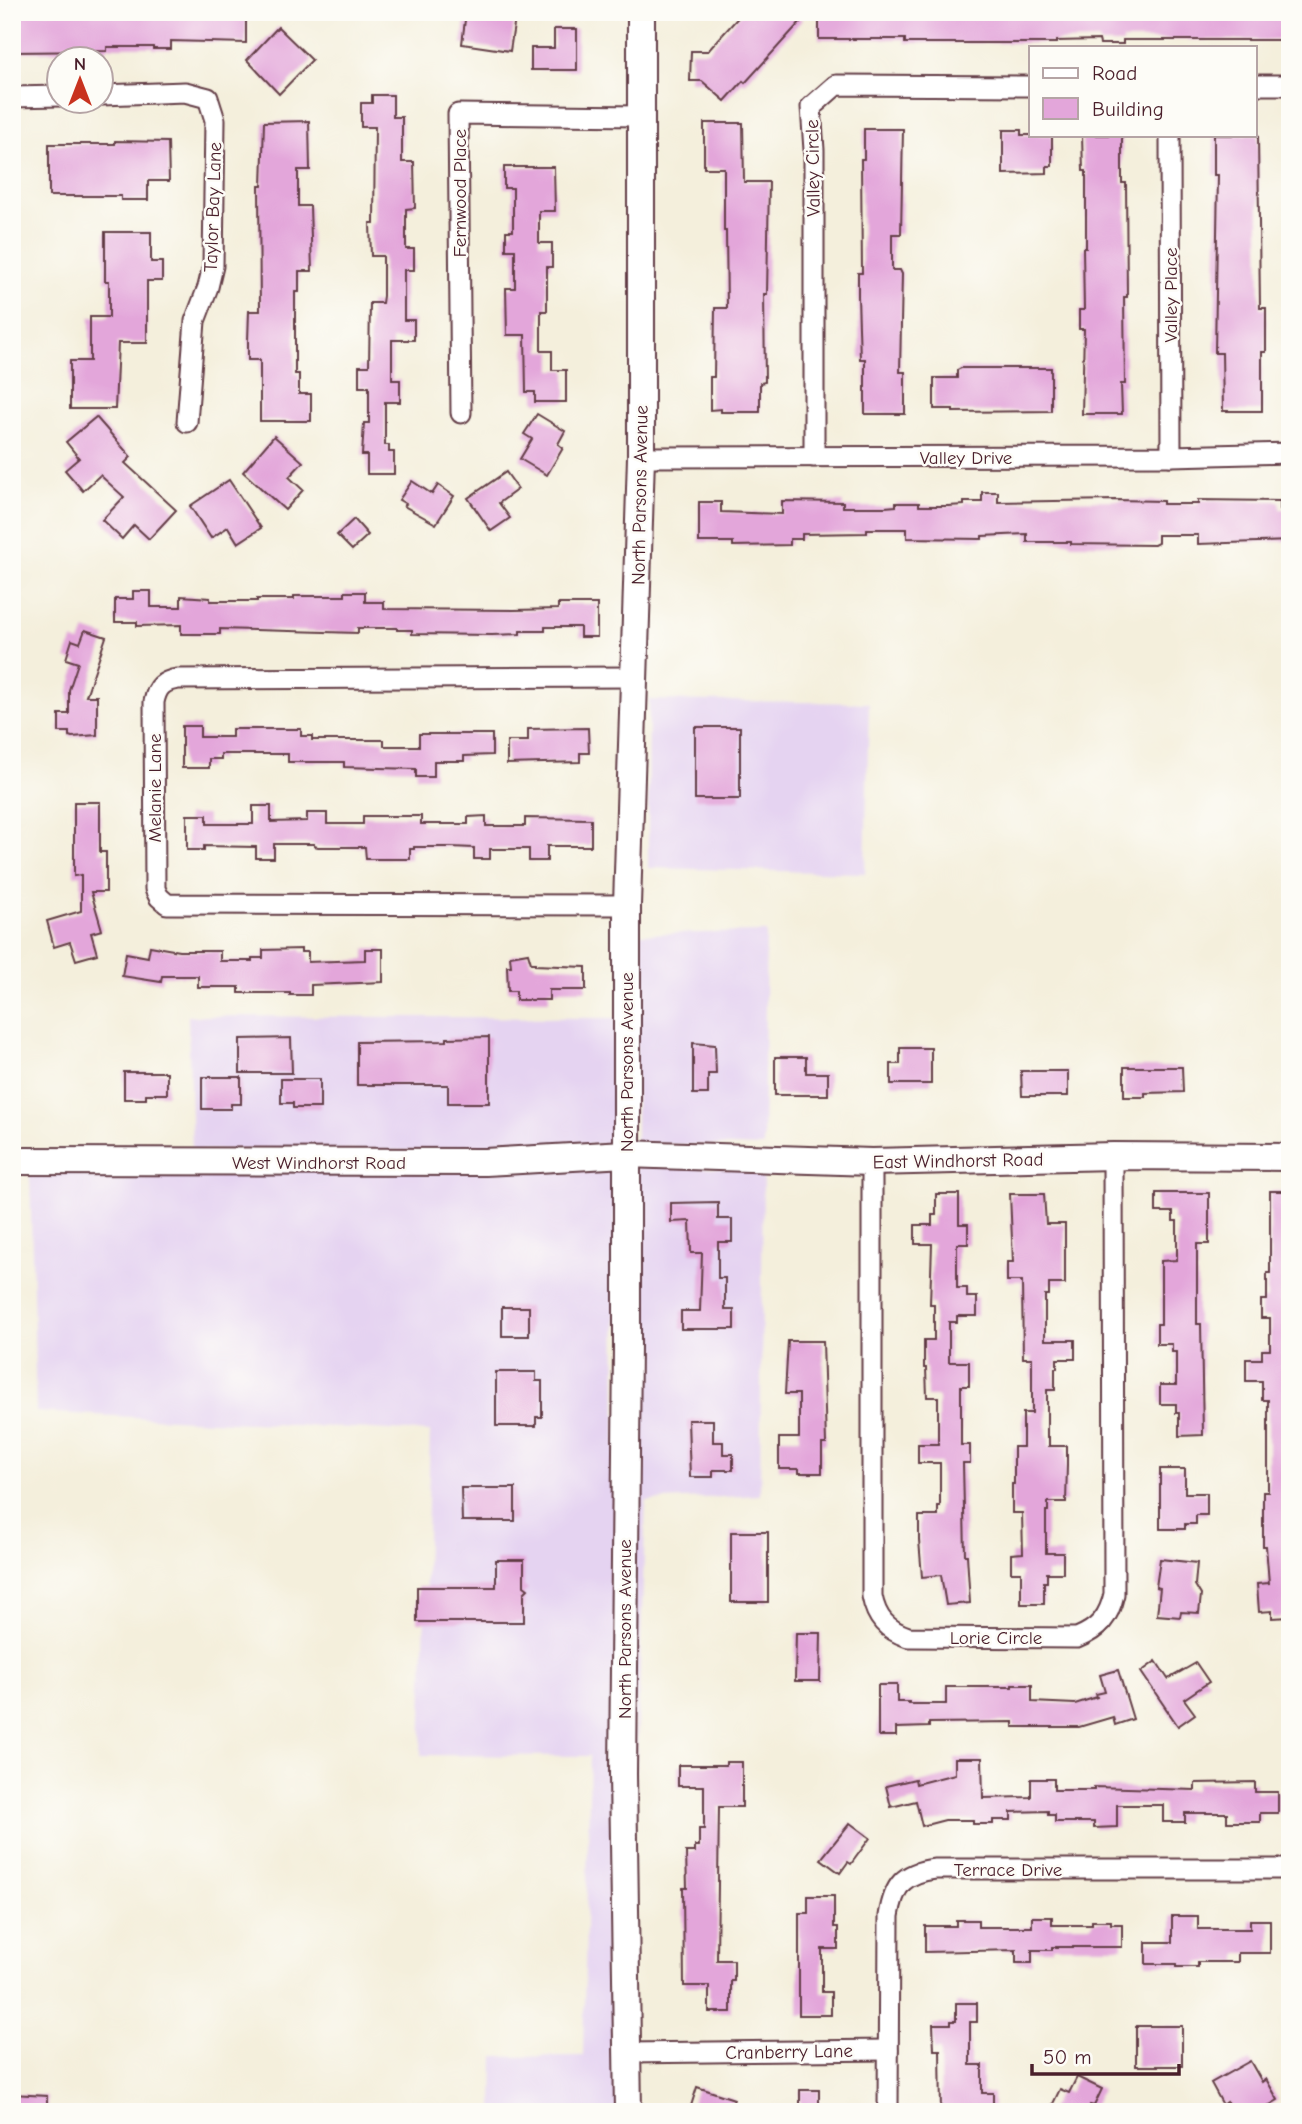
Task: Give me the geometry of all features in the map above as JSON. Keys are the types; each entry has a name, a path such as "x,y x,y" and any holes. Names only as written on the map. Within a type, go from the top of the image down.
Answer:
{"main road":[{"name":"North Parsons Avenue","path":"628,2112 623,1774 627,1345 625,1154 627,905 641,457 641,12"},
{"name":"West Windhorst Road","path":"12,1161 485,1162 625,1154"},
{"name":"East Windhorst Road","path":"625,1154 872,1162 1113,1157 1290,1157"}],"street":[{"name":"Valley Circle","path":"814,457 814,150 811,107 836,85 1029,86"},
{"path":"1256,85 1290,85"},
{"name":"Taylor Bay Lane","path":"116,94 185,92 208,98 215,120 213,266 195,321 187,422"},
{"path":"12,97 46,96"},
{"name":"Fernwood Place","path":"461,414 458,114 641,116"},
{"name":"Valley Place","path":"1170,136 1171,456"},
{"name":"Valley Drive","path":"641,457 1171,456 1290,453"},
{"name":"Melanie Lane","path":"627,905 167,904 155,889 154,702 160,686 178,679 634,677"},
{"name":"Lorie Circle","path":"872,1162 872,1596 875,1611 894,1632 908,1637 1077,1638 1091,1633 1102,1623 1110,1611 1114,1594 1113,1157"},
{"name":"Terrace Drive","path":"888,2050 889,1916 892,1898 902,1881 916,1872 934,1869 1290,1869"},
{"path":"888,2050 888,2112"},
{"name":"Cranberry Lane","path":"628,2053 888,2050"}],"shaded area":[{"path":"649,700 869,703 865,873 648,868"},
{"path":"766,932 763,1147 636,1143 637,934"},
{"path":"188,1016 616,1018 615,1143 485,1151 192,1150"},
{"path":"615,1166 618,2112 493,2112 494,2057 583,2056 590,1756 421,1755 430,1432 36,1412 30,1172"},
{"path":"636,1166 763,1170 760,1495 646,1501 634,1830"}],"building":[{"path":"12,12 246,12 246,43 171,41 171,49 46,46 46,52 12,52"},
{"path":"466,12 515,18 510,51 462,44"},
{"path":"743,12 793,12 802,20 725,101 702,81 690,81 691,51 708,51"},
{"path":"819,12 1290,12 1290,40 1123,40 1123,44 1100,44 1099,40 1057,43 905,43 905,39 819,39"},
{"path":"278,27 312,60 279,94 247,60"},
{"path":"554,29 577,29 577,70 531,70 531,48 554,48"},
{"path":"372,95 393,95 393,117 402,117 402,162 414,162 415,208 406,209 406,249 414,249 414,270 404,270 404,320 414,320 414,340 392,340 392,380 400,380 400,402 385,402 385,445 389,445 389,452 394,452 394,474 367,474 367,455 362,455 364,423 369,423 369,387 359,387 359,366 369,366 370,303 382,303 383,296 383,256 371,256 375,127 361,127 361,103 372,103"},
{"path":"309,121 310,170 298,170 298,206 310,206 312,271 299,271 299,292 295,292 295,374 299,374 299,394 311,394 311,421 260,421 260,360 248,360 248,341 249,311 260,311 259,186 262,186 264,122"},
{"path":"704,123 743,123 744,182 769,182 767,294 764,294 765,382 760,383 760,412 710,410 710,377 714,377 715,308 727,308 726,231 724,168 704,168"},
{"path":"864,129 903,129 901,234 892,234 892,270 900,270 902,274 900,372 905,372 905,414 865,414 865,359 860,359 858,296 858,273 862,273 861,159 864,159"},
{"path":"1003,130 1021,130 1021,135 1029,136 1052,136 1052,166 1047,166 1047,173 1003,174"},
{"path":"1258,135 1260,308 1266,308 1266,352 1262,352 1262,411 1223,411 1222,353 1215,353 1218,175 1214,175 1214,136"},
{"path":"1082,136 1122,136 1122,183 1126,183 1127,297 1124,297 1125,384 1121,384 1122,414 1082,414 1084,329 1079,329 1079,310 1084,310 1083,248 1086,248 1086,171 1083,171"},
{"path":"115,141 168,142 169,181 148,181 148,200 121,200 121,196 49,196 49,144 115,144"},
{"path":"504,167 554,167 555,211 539,211 539,243 552,243 552,267 547,267 547,311 541,311 541,351 552,351 552,370 566,370 566,402 535,402 535,392 526,392 525,335 507,335 506,288 515,288 515,250 506,250 506,231 513,231 513,188 504,188"},
{"path":"105,232 151,232 151,262 162,262 162,281 147,281 147,343 118,343 115,409 70,409 70,361 90,361 90,317 109,317 109,281 105,281"},
{"path":"1051,368 1051,411 953,412 953,409 934,409 934,378 957,378 957,370"},
{"path":"537,414 565,431 558,444 563,448 547,475 520,459 532,439 524,434"},
{"path":"96,417 131,457 125,463 176,510 149,539 134,525 122,539 102,520 124,497 100,475 83,491 65,470 79,458 66,442"},
{"path":"274,436 303,462 289,477 303,490 285,510 243,472"},
{"path":"506,472 518,489 499,503 510,518 491,531 468,498"},
{"path":"229,480 261,528 238,543 228,527 211,538 190,506"},
{"path":"412,481 432,494 438,485 454,496 436,524 404,506 406,504 399,500"},
{"path":"982,492 998,492 998,502 1116,500 1198,504 1198,500 1280,501 1280,509 1290,509 1290,541 1198,544 1198,535 1158,535 1158,543 1154,545 1071,544 1027,542 1027,534 982,536 982,539 907,538 907,529 867,529 867,533 802,534 802,539 790,539 790,545 733,546 733,542 699,542 699,502 721,502 721,512 782,514 782,501 843,502 843,507 885,507 896,506 896,503 948,506 964,505 964,502 982,502"},
{"path":"354,519 368,535 352,550 337,535"},
{"path":"133,591 151,591 151,607 181,607 181,596 210,598 210,601 257,601 294,599 294,596 345,596 345,592 365,592 365,602 384,602 384,609 558,609 558,604 597,604 597,637 580,637 580,627 545,627 545,631 492,635 412,634 412,630 397,628 358,628 358,633 220,629 220,634 181,634 181,625 137,626 137,622 115,622 115,599 133,599"},
{"path":"85,630 106,637 86,696 97,696 97,735 72,737 69,732 59,732 59,714 69,714 69,690 78,663 66,659 72,640 80,643"},
{"path":"182,726 200,726 200,737 232,737 232,729 301,729 301,736 312,736 312,740 384,740 384,746 419,746 419,734 492,734 492,755 464,756 464,761 434,761 434,777 416,777 416,769 344,767 344,762 288,762 288,754 221,754 221,759 209,759 209,768 182,768"},
{"path":"695,727 740,727 740,799 695,799"},
{"path":"588,728 589,753 580,753 580,762 507,764 507,741 528,741 528,729"},
{"path":"74,802 100,802 100,852 106,852 106,892 91,892 102,930 91,933 97,954 76,960 70,942 54,947 47,921 81,911 81,875 74,876"},
{"path":"253,806 271,806 271,822 307,821 307,813 327,813 327,824 363,824 363,816 421,816 421,824 468,824 468,817 486,816 486,826 525,826 525,818 591,819 591,846 547,846 547,861 529,861 529,849 490,849 490,859 474,859 474,848 451,847 414,847 410,849 410,859 366,859 365,847 318,847 314,844 274,844 274,858 256,858 256,847 204,846 204,850 187,850 187,815 207,815 207,824 253,824"},
{"path":"150,946 179,951 220,951 220,961 252,961 252,958 263,958 263,950 301,949 301,952 308,952 308,962 365,960 365,949 383,949 383,982 311,985 311,995 290,995 239,993 239,987 198,987 198,976 162,976 161,982 122,976 126,953 148,957"},
{"path":"528,953 531,963 535,965 586,967 586,990 549,990 549,1000 516,1000 516,991 508,991 507,966 511,966 510,956"},
{"path":"489,1037 489,1103 448,1103 448,1085 357,1085 357,1042 447,1041 447,1038"},
{"path":"291,1038 292,1073 240,1073 240,1039"},
{"path":"693,1043 715,1045 716,1074 708,1074 708,1094 693,1094"},
{"path":"900,1048 931,1048 931,1084 891,1084 891,1064 900,1064"},
{"path":"775,1057 806,1057 806,1073 828,1073 828,1095 775,1095"},
{"path":"1124,1067 1182,1067 1183,1092 1145,1093 1145,1097 1124,1097"},
{"path":"1021,1071 1068,1071 1068,1096 1022,1096"},
{"path":"124,1072 167,1072 167,1094 146,1094 146,1099 124,1099"},
{"path":"202,1077 241,1077 241,1104 231,1104 231,1109 202,1109"},
{"path":"281,1079 320,1079 320,1108 293,1108 293,1103 281,1103"},
{"path":"1270,1191 1290,1191 1290,1617 1272,1618 1272,1611 1259,1612 1257,1584 1269,1583 1266,1546 1263,1546 1263,1492 1268,1492 1268,1400 1262,1400 1262,1381 1246,1381 1246,1359 1262,1359 1262,1350 1270,1350 1270,1318 1261,1318 1261,1300 1267,1300 1267,1273 1270,1273"},
{"path":"1156,1193 1209,1193 1209,1244 1197,1244 1197,1324 1201,1324 1203,1435 1179,1436 1179,1413 1176,1413 1176,1404 1160,1404 1160,1385 1176,1385 1176,1352 1172,1352 1172,1344 1157,1344 1157,1324 1161,1324 1161,1261 1177,1260 1177,1221 1173,1221 1173,1212 1156,1212"},
{"path":"936,1194 959,1194 959,1224 968,1224 968,1244 957,1244 957,1288 967,1288 967,1297 977,1297 977,1316 957,1316 957,1322 949,1322 949,1362 969,1362 969,1386 961,1386 961,1445 970,1445 970,1463 963,1463 965,1555 970,1603 946,1605 941,1575 922,1577 919,1540 919,1516 938,1516 940,1463 918,1463 918,1444 938,1444 938,1397 927,1397 924,1368 924,1340 934,1340 934,1304 930,1304 932,1244 915,1244 915,1225 932,1225 932,1215 936,1215"},
{"path":"1010,1194 1044,1194 1046,1224 1065,1224 1065,1284 1049,1284 1049,1295 1045,1295 1045,1340 1075,1340 1075,1359 1057,1359 1055,1390 1047,1390 1049,1446 1067,1446 1067,1465 1066,1502 1048,1502 1046,1511 1046,1553 1063,1553 1063,1573 1047,1573 1047,1582 1044,1582 1044,1604 1021,1604 1021,1572 1011,1572 1011,1554 1023,1553 1022,1513 1012,1513 1012,1484 1014,1447 1023,1447 1023,1413 1032,1413 1032,1358 1023,1358 1022,1281 1007,1281 1007,1262 1013,1262"},
{"path":"718,1202 718,1219 732,1219 732,1242 718,1242 718,1278 725,1278 725,1310 734,1310 734,1329 681,1329 681,1311 700,1311 702,1253 691,1253 690,1221 671,1222 671,1203"},
{"path":"502,1307 529,1307 529,1336 502,1336"},
{"path":"788,1341 823,1341 826,1444 822,1444 822,1473 799,1473 799,1469 779,1469 779,1438 799,1438 799,1394 785,1394"},
{"path":"496,1372 536,1372 536,1381 542,1381 542,1417 536,1417 536,1426 496,1426"},
{"path":"688,1420 713,1420 713,1442 723,1442 723,1454 733,1454 733,1470 713,1470 713,1477 690,1477"},
{"path":"1160,1469 1185,1469 1185,1493 1207,1493 1207,1515 1196,1515 1196,1524 1185,1524 1185,1529 1160,1529"},
{"path":"461,1488 515,1488 515,1521 462,1521"},
{"path":"731,1532 768,1532 768,1602 731,1602"},
{"path":"1160,1559 1197,1563 1195,1585 1201,1595 1199,1613 1181,1612 1180,1617 1157,1615 1160,1588 1156,1587"},
{"path":"496,1560 524,1560 524,1586 528,1589 524,1593 524,1622 417,1622 417,1587 496,1587"},
{"path":"796,1633 821,1633 820,1681 795,1681"},
{"path":"1156,1661 1168,1679 1196,1663 1209,1682 1184,1699 1195,1714 1178,1726 1141,1672"},
{"path":"1118,1670 1133,1719 1115,1725 1113,1717 1079,1727 1013,1727 1013,1722 929,1723 929,1727 896,1728 896,1736 878,1736 878,1685 897,1685 897,1702 909,1704 946,1704 946,1687 1032,1685 1032,1702 1075,1704 1105,1692 1100,1675"},
{"path":"955,1758 982,1758 983,1798 1031,1797 1031,1779 1054,1779 1054,1790 1094,1790 1094,1787 1195,1790 1195,1783 1255,1782 1255,1792 1278,1792 1278,1813 1260,1813 1260,1822 1227,1822 1227,1813 1185,1813 1185,1822 1163,1822 1163,1805 1117,1805 1117,1827 1094,1828 1094,1822 1055,1822 1055,1815 1048,1815 1048,1811 1011,1812 1011,1820 993,1820 993,1824 973,1824 973,1820 945,1820 922,1826 916,1801 891,1807 886,1786 915,1779 916,1784 955,1774"},
{"path":"726,1762 742,1762 742,1807 719,1807 717,1960 734,1960 734,1981 731,1981 731,2012 709,2012 709,1986 684,1986 683,1888 687,1888 686,1852 695,1852 695,1846 699,1846 699,1829 704,1829 704,1786 678,1786 678,1765 726,1765"},
{"path":"850,1823 870,1838 851,1864 848,1862 840,1873 821,1859"},
{"path":"808,1896 834,1896 834,1927 838,1927 838,1949 822,1949 822,1992 831,1992 831,2015 799,2015 799,1913 808,1913"},
{"path":"1172,1916 1198,1916 1198,1929 1250,1929 1250,1920 1270,1920 1270,1953 1238,1953 1238,1962 1198,1962 1198,1967 1146,1964 1146,1942 1172,1942"},
{"path":"1032,1917 1052,1917 1052,1925 1092,1925 1092,1921 1122,1924 1122,1947 1052,1947 1052,1950 1032,1950 1032,1963 1016,1963 1016,1950 925,1952 925,1926 956,1926 956,1920 978,1920 978,1927 1032,1927"},
{"path":"956,2003 977,2003 977,2022 970,2022 970,2065 982,2065 982,2093 993,2093 993,2110 941,2112 940,2050 934,2050 933,2024 951,2024 951,2021 956,2021"},
{"path":"1136,2026 1182,2026 1182,2066 1136,2066"},
{"path":"1250,2061 1262,2082 1266,2079 1278,2100 1258,2112 1233,2112 1227,2102 1223,2105 1211,2083"},
{"path":"1077,2077 1102,2089 1094,2106 1090,2105 1087,2112 1049,2112 1060,2089 1069,2093"},
{"path":"697,2087 734,2099 730,2112 700,2112 690,2109"},
{"path":"800,2090 819,2090 819,2112 800,2112"},
{"path":"12,2094 47,2096 47,2112 12,2112"}]}
